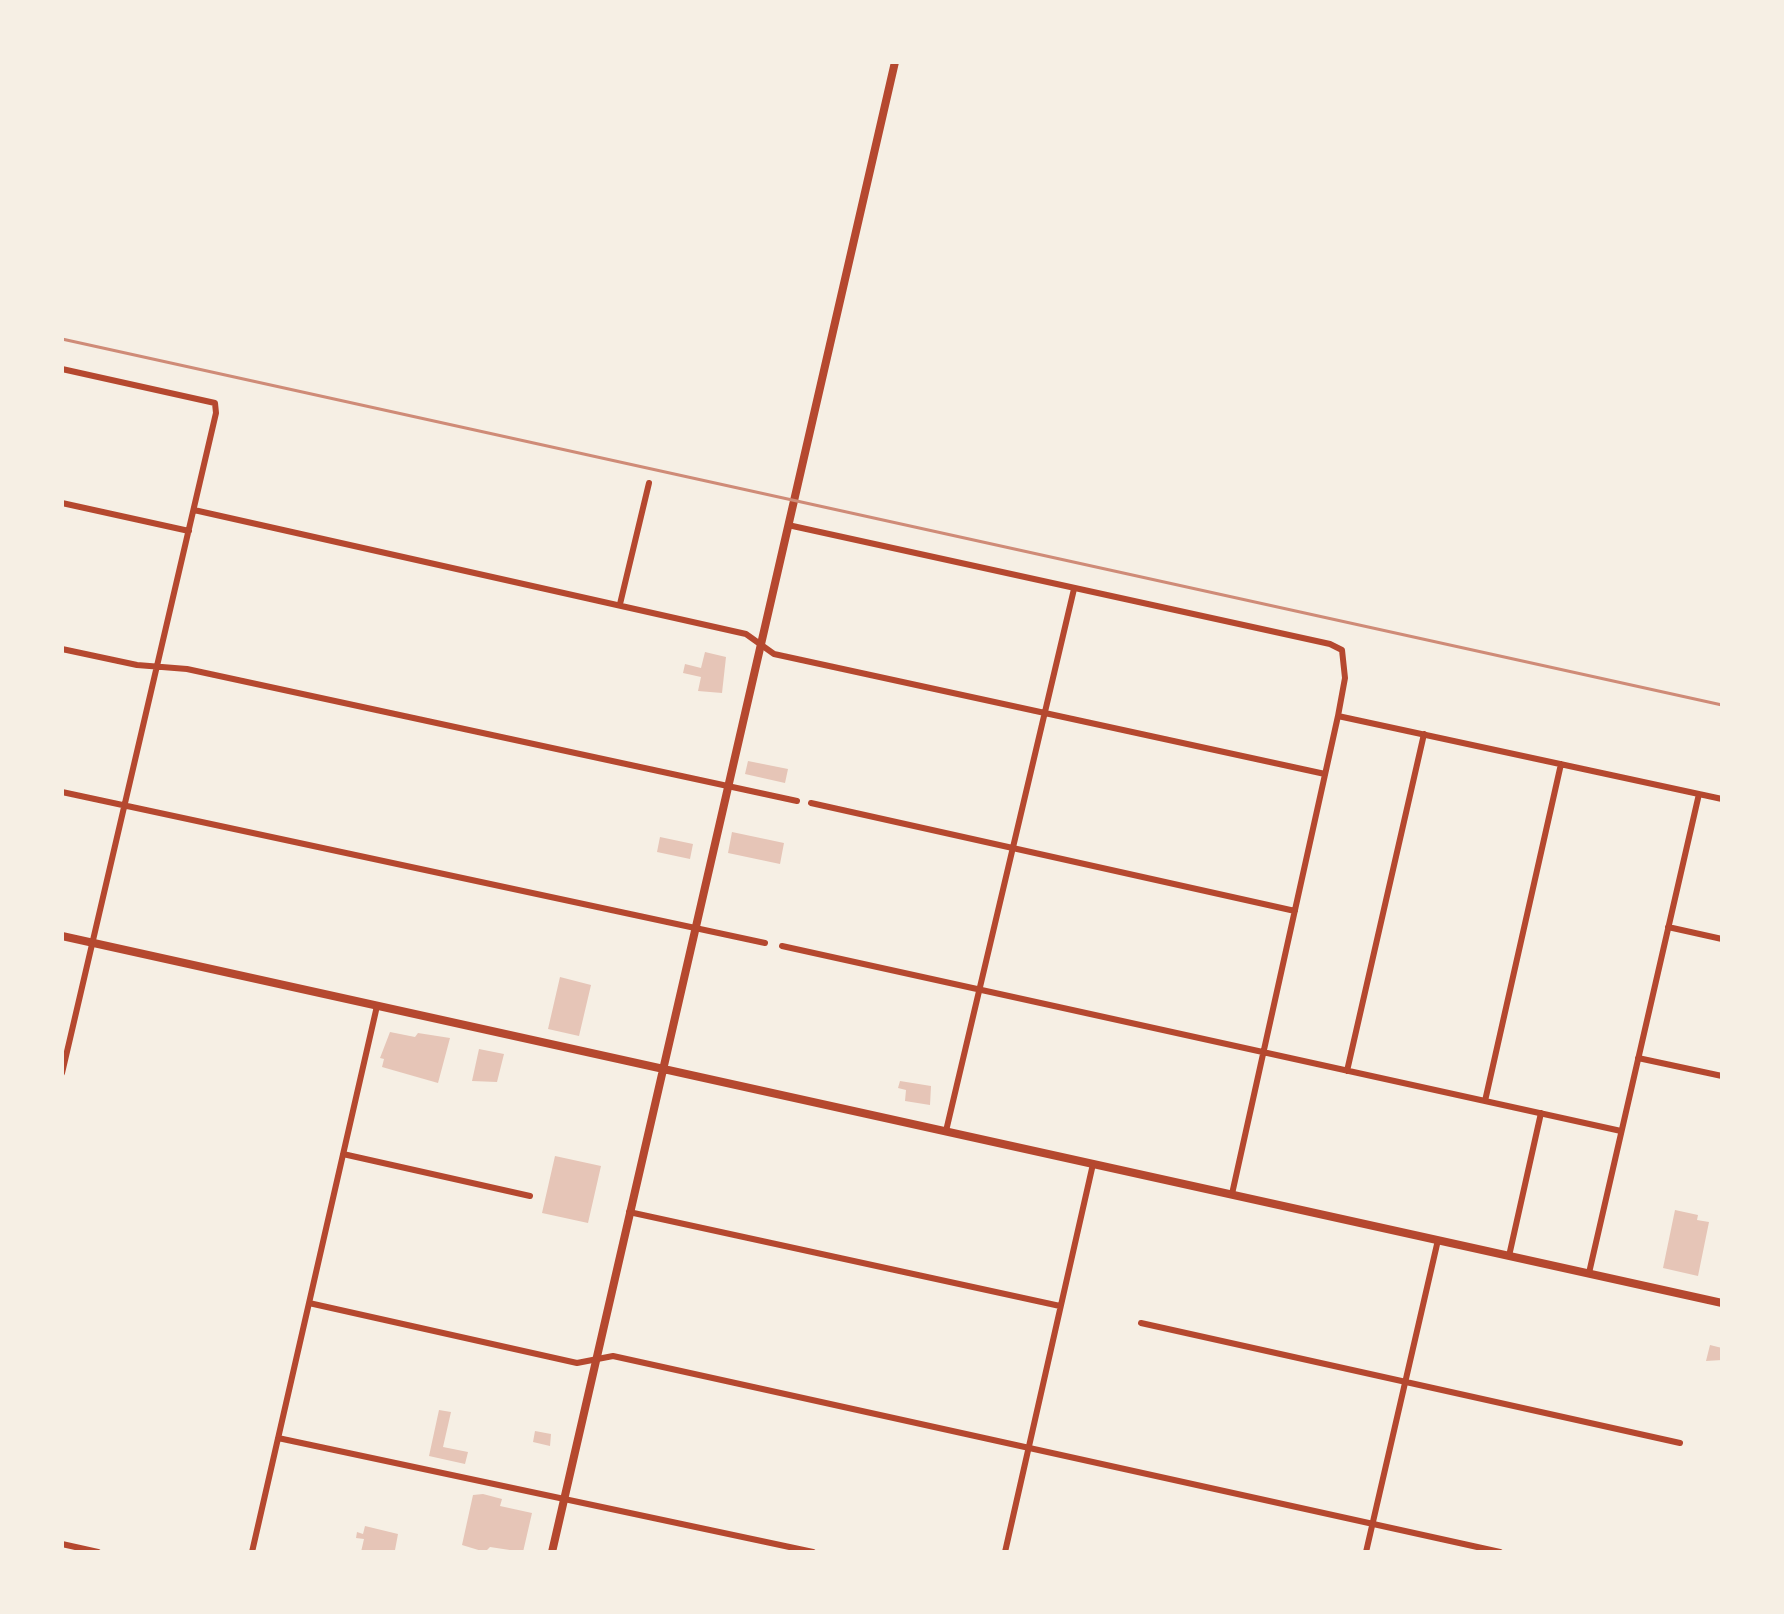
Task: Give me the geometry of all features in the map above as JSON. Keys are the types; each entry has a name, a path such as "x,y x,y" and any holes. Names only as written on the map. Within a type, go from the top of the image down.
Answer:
{"main road":[{"path":"552,1552 895,62"},
{"path":"62,936 1722,1303"}],"street":[{"path":"62,369 215,403 216,413 62,1073"},
{"path":"620,604 649,483"},
{"path":"62,503 189,531"},
{"path":"194,510 746,634 774,654 1325,774"},
{"path":"788,525 1330,644 1342,650 1345,678 1338,716 1232,1194"},
{"path":"946,1131 1074,589"},
{"path":"62,649 203,672 797,801"},
{"path":"1338,716 1722,799"},
{"path":"1347,1071 1424,734"},
{"path":"1485,1101 1561,764"},
{"path":"62,792 765,943"},
{"path":"1589,1273 1699,794"},
{"path":"811,803 1295,911"},
{"path":"1668,927 1722,939"},
{"path":"782,946 1621,1131"},
{"path":"252,1552 377,1006"},
{"path":"1638,1058 1722,1076"},
{"path":"1509,1256 1541,1113"},
{"path":"343,1154 530,1196"},
{"path":"1005,1552 1093,1164"},
{"path":"629,1212 1060,1306"},
{"path":"1366,1552 1438,1240"},
{"path":"309,1303 577,1363 613,1356 1500,1552"},
{"path":"1141,1323 1680,1443"},
{"path":"278,1438 813,1552"},
{"path":"62,1544 98,1552"}],"building":[{"path":"705,652 726,657 722,693 698,691 701,677 683,673 685,664 701,668"},
{"path":"748,761 788,769 785,783 745,774"},
{"path":"732,832 784,843 780,864 728,853"},
{"path":"660,837 693,844 690,859 657,852"},
{"path":"560,977 591,985 579,1036 548,1029"},
{"path":"390,1032 415,1037 418,1033 450,1038 438,1083 382,1067 384,1059 380,1058"},
{"path":"479,1049 504,1054 497,1082 472,1081"},
{"path":"900,1081 931,1086 930,1105 905,1101 906,1090 898,1088"},
{"path":"555,1156 601,1166 588,1223 542,1213"},
{"path":"1675,1210 1698,1215 1697,1220 1709,1222 1698,1276 1663,1268"},
{"path":"1710,1345 1722,1348 1722,1360 1706,1361"},
{"path":"439,1410 451,1412 443,1447 468,1452 465,1464 429,1456"},
{"path":"535,1431 551,1434 550,1446 533,1442"},
{"path":"473,1495 502,1499 500,1506 532,1513 523,1552 490,1547 485,1552 462,1545"},
{"path":"365,1526 398,1534 395,1550 361,1552 364,1539 356,1538 357,1532 363,1534"}],"railway":[{"path":"62,339 1722,705"}]}
